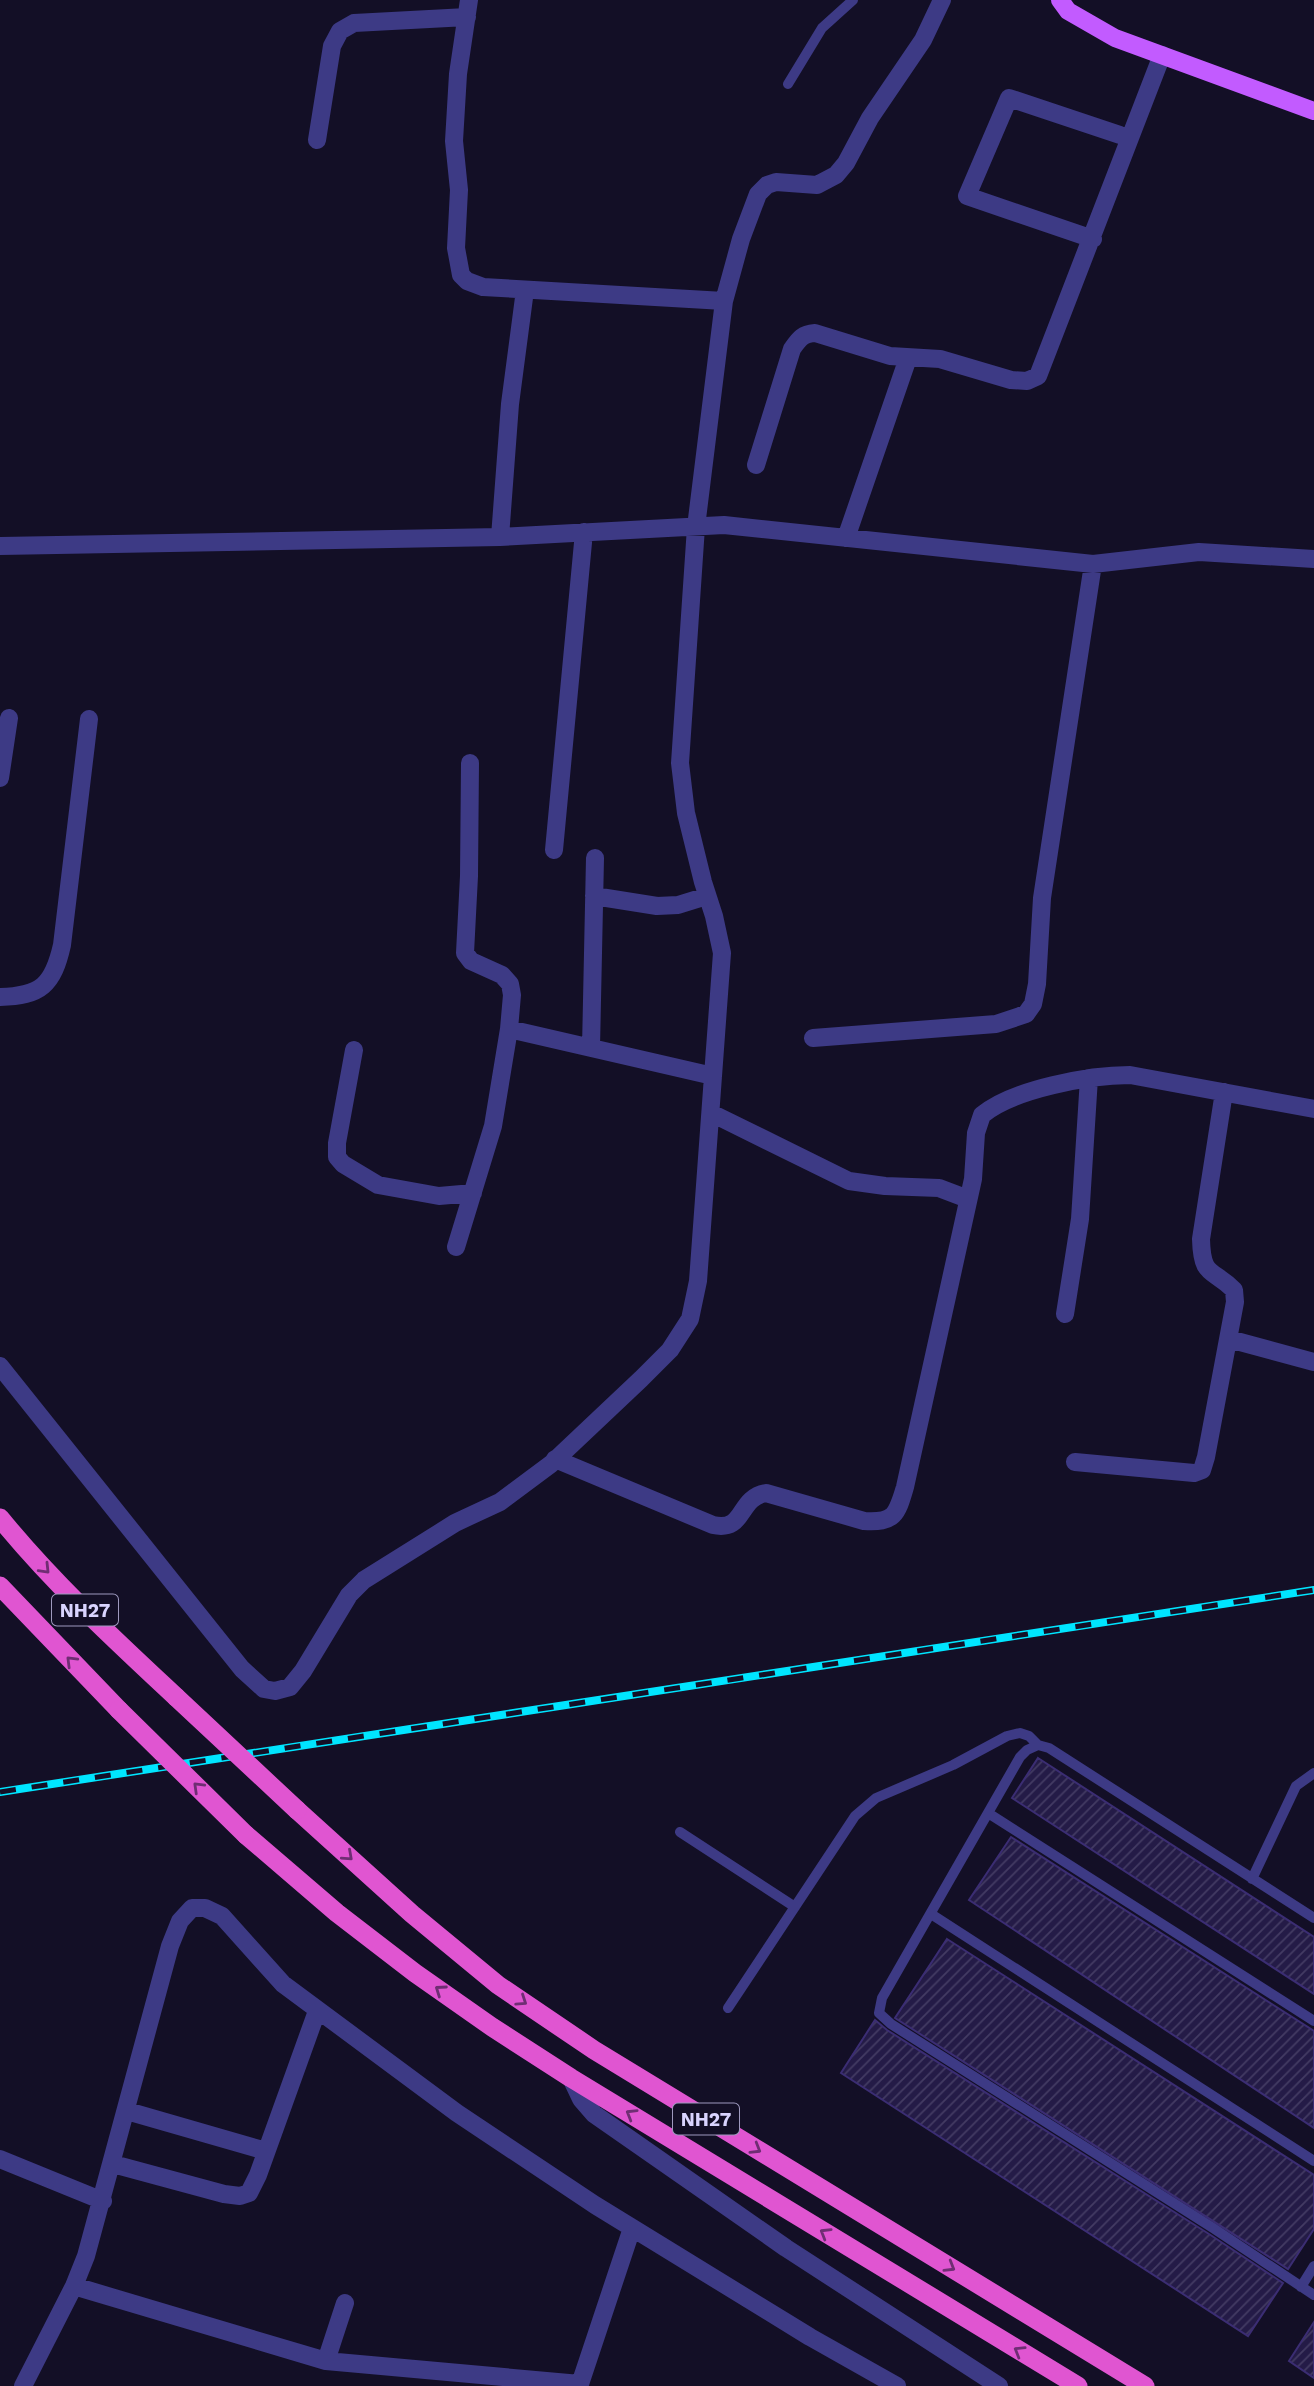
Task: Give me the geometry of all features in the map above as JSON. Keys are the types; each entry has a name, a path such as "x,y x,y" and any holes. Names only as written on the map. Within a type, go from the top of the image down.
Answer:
{"highway":[{"name":"NH27","path":"0,1518 22,1545 101,1627 176,1698 412,1914 488,1976 594,2050 1145,2386"},
{"name":"NH27","path":"0,1586 119,1710 246,1835 337,1913 415,1973 571,2078 1078,2386"}],"main road":[{"path":"1060,0 1068,11 1115,37 1314,111"}],"street":[{"path":"0,1366 242,1670 264,1689 275,1691 290,1687 303,1671 340,1608 364,1580 454,1523 500,1502 555,1459 670,1350 690,1319 698,1281 722,953 686,813 680,763 695,527 724,301 741,239 758,194 767,185 776,182 817,185 836,175 846,163 870,118 923,40 942,0"},
{"path":"317,140 332,46 340,31 354,23 468,8 458,74 454,141 459,190 456,248 458,267 467,281 483,287 724,301"},
{"path":"756,464 792,349 800,337 806,334 815,333 872,352 908,358 940,359 1011,380 1027,381 1038,376 1163,55"},
{"path":"1093,239 967,196 1009,98 1120,135"},
{"path":"500,537 510,404 525,290"},
{"path":"846,538 908,358"},
{"path":"0,546 500,537 724,525 1093,565 1199,552 1314,559"},
{"path":"554,850 584,532"},
{"path":"813,1038 996,1024 1026,1014 1033,1004 1037,984 1042,898 1093,565"},
{"path":"0,778 9,718"},
{"path":"0,997 22,997 34,993 47,983 57,967 62,945 89,719"},
{"path":"456,1247 493,1126 509,1029 510,984 502,975 471,961 466,953 471,763"},
{"path":"591,1048 595,859"},
{"path":"594,896 657,906 678,905 707,896"},
{"path":"509,1029 713,1076"},
{"path":"354,1050 337,1143 337,1157 343,1164 378,1185 439,1196 473,1193"},
{"path":"555,1459 725,1528 734,1523 757,1494 766,1493 864,1521 880,1522 890,1518 899,1510 905,1487 973,1179 976,1133 982,1115 1011,1099 1065,1082 1130,1075 1314,1109"},
{"path":"1065,1314 1080,1219 1089,1078"},
{"path":"1075,1462 1194,1473 1202,1470 1235,1302 1234,1290 1206,1269 1201,1239 1224,1092"},
{"path":"711,1113 849,1181 885,1186 939,1188 968,1199"},
{"path":"1228,1339 1314,1362"},
{"path":"23,2386 74,2286 86,2256 170,1946 180,1921 192,1908 205,1908 222,1916 283,1984 457,2113 632,2228 889,2384"},
{"path":"113,2164 240,2196 249,2193 317,2011"},
{"path":"571,2078 581,2099 594,2114 786,2248 999,2386"},
{"path":"127,2111 266,2151"},
{"path":"0,2159 103,2201"},
{"path":"74,2286 326,2361 580,2384 632,2228"},
{"path":"326,2361 345,2304"}],"lane":[{"path":"788,84 822,28 853,0"},
{"path":"728,2008 855,1816 876,1798 953,1765 1007,1736 1020,1733 1029,1736 1038,1745 1049,1748 1314,1918"},
{"path":"1038,1745 1020,1757 882,1998 879,2014 902,2032 1314,2295"},
{"path":"1252,1878 1296,1786 1314,1773"},
{"path":"988,1813 1314,2021"},
{"path":"680,1832 795,1907"},
{"path":"931,1913 1314,2161"},
{"path":"1301,2287 1314,2266"}],"building":[{"path":"1038,1758 1314,1937 1314,1994 1012,1798"},
{"path":"1011,1837 1314,2031 1314,2128 969,1900"},
{"path":"947,1939 1314,2175 1314,2229 1288,2269 895,2018"},
{"path":"875,2020 1283,2283 1248,2336 841,2073"},
{"path":"1314,2322 1314,2378 1289,2361"}],"railway":[{"path":"0,1792 1314,1590"}]}
